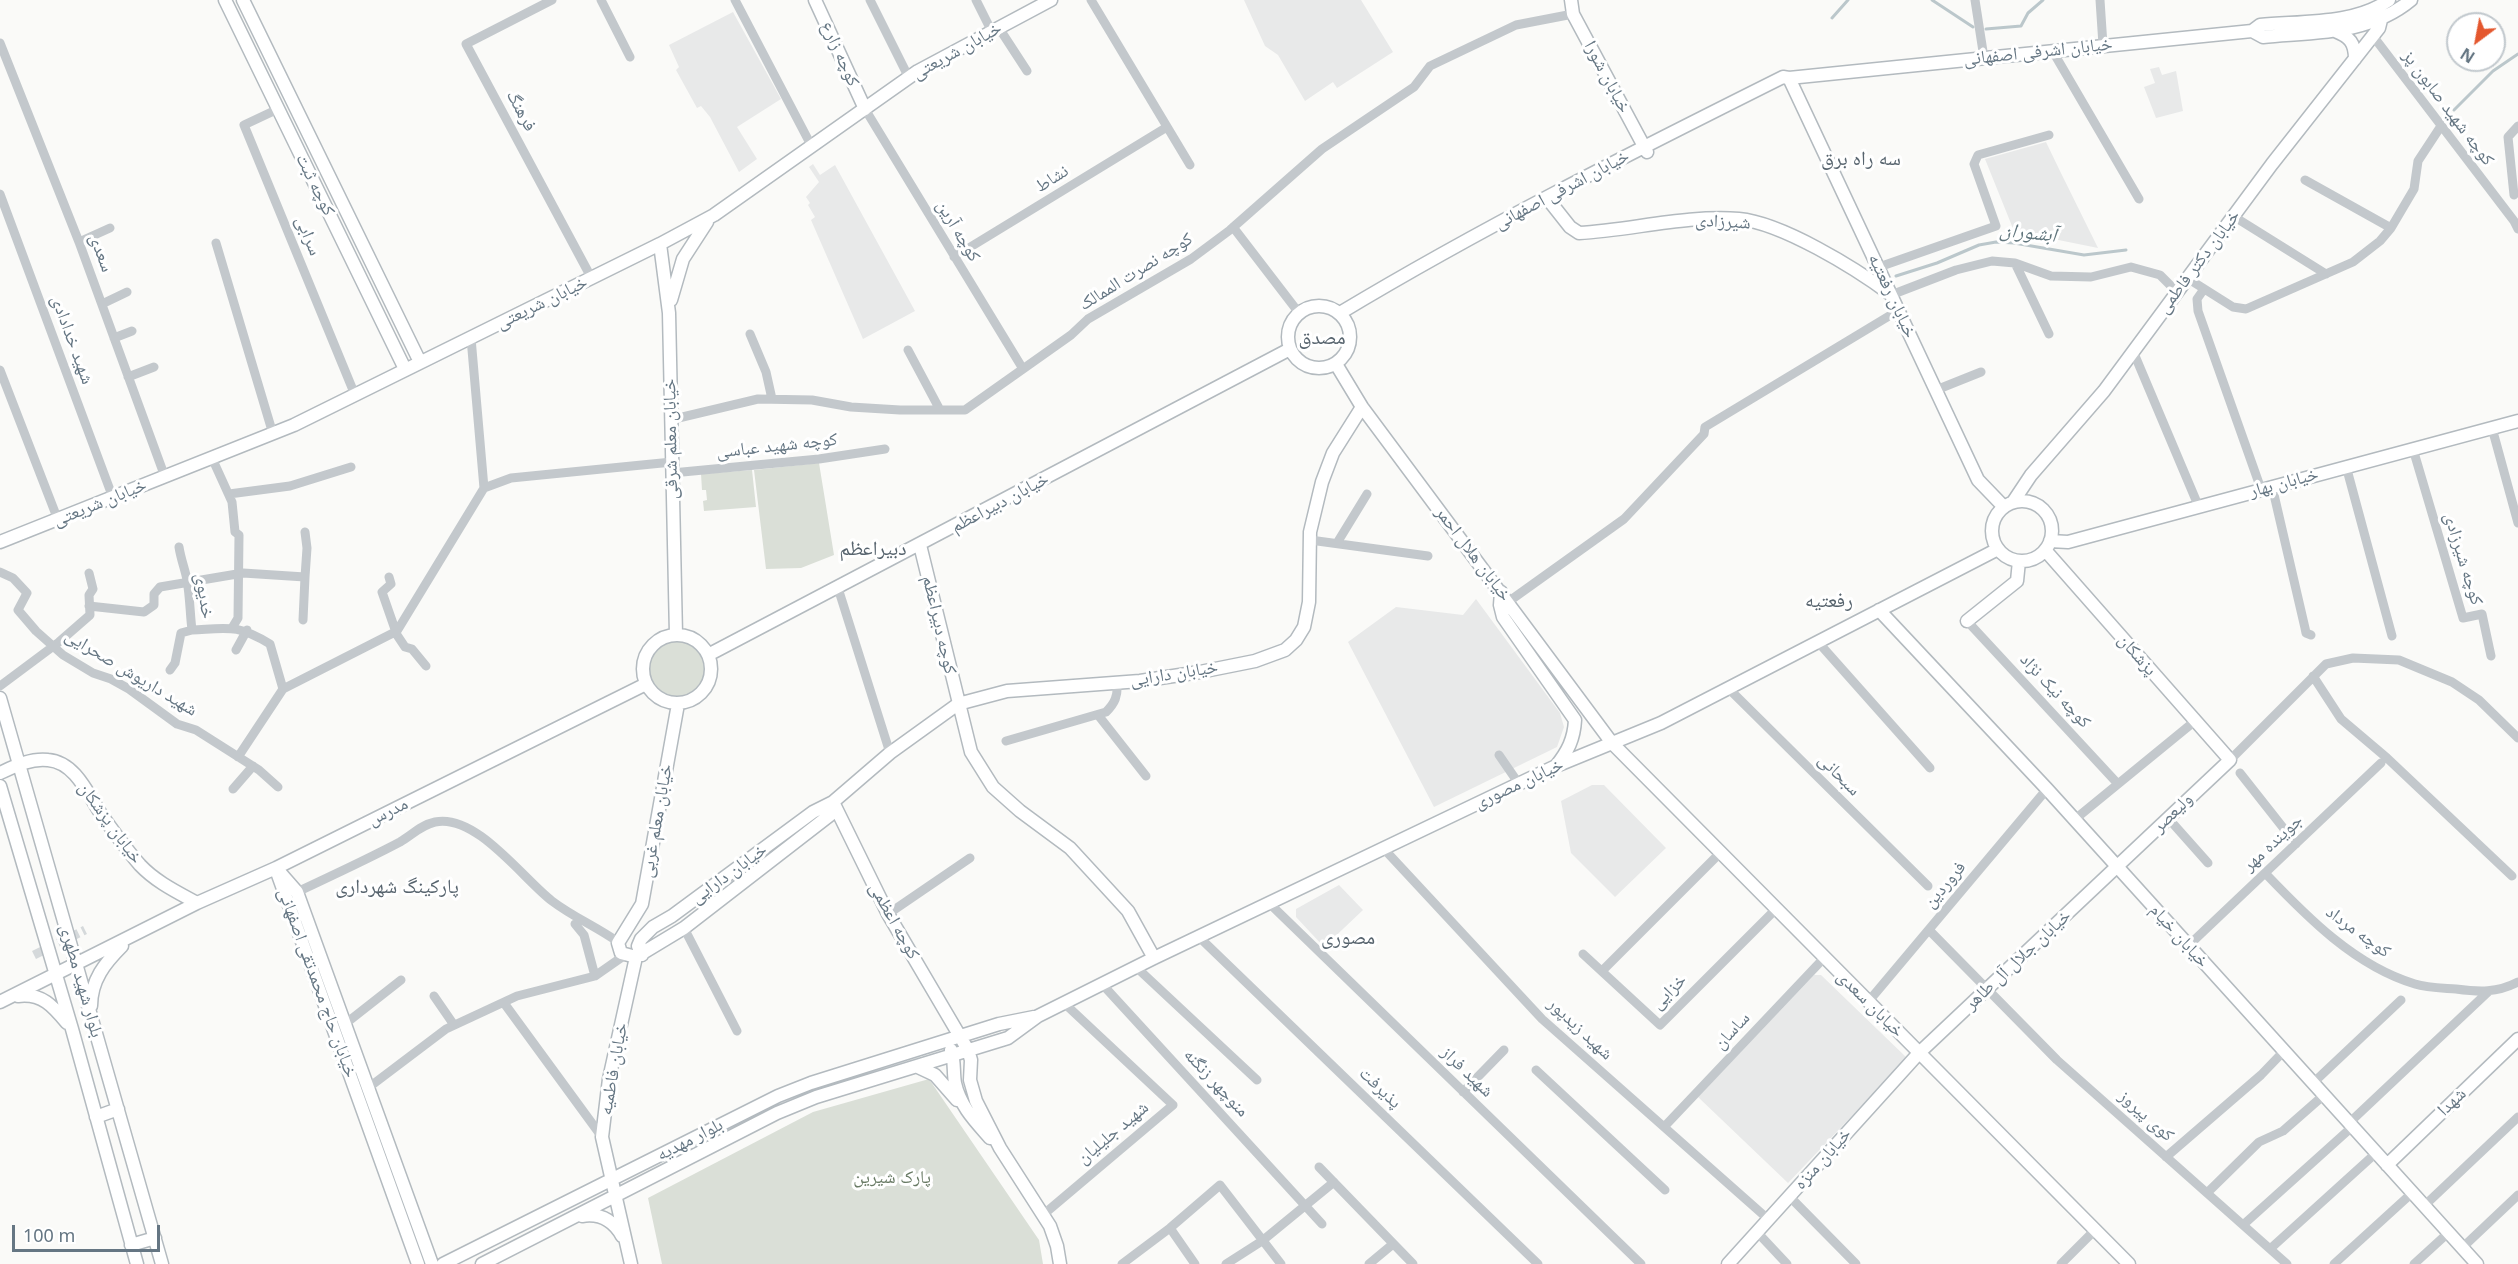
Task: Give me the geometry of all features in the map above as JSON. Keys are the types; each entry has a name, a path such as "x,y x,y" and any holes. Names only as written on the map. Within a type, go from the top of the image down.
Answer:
{"main road":[{"name":"کوچه ثبت","path":"225,0 377,316 405,369"},
{"name":"کوچه ثبت","path":"243,0 420,362"},
{"name":"کوچه زارع","path":"815,0 865,109"},
{"name":"خیابان شریعتی","path":"0,542 273,434 660,244 714,215 909,78 1051,0"},
{"name":"خیابان شورا","path":"1571,0 1574,14 1646,149"},
{"name":"خیابان اشرفی اصفهانی","path":"2252,31 2263,37 2334,31 2368,25 2381,20 2411,0"},
{"name":"خیابان اشرفی اصفهانی","path":"1342,316 1416,267 1789,78 2252,31 2260,25 2350,16 2387,1"},
{"name":"خیابان دکتر فاطمی","path":"2009,504 2133,351 2233,216 2379,28 2381,20"},
{"path":"2334,31 2346,35 2352,41 2355,48 2355,59"},
{"name":"خیابان رفعتیه","path":"1789,78 1978,480 2009,504"},
{"name":"خیابان اشرفی اصفهانی","path":"1342,316 1646,149"},
{"path":"305,164 320,156"},
{"name":"شیرزادی","path":"1551,203 1570,227 1580,233 1686,221 1751,221 1816,248 1891,295"},
{"path":"669,313 683,259 699,232 714,215"},
{"name":"خیابان معلم شرقی","path":"660,244 669,313 676,635"},
{"path":"1324,306 1342,316 1350,329 1351,339 1344,357 1336,364 1319,369 1310,367 1295,357 1290,349 1289,329 1299,313 1307,308 1324,306"},
{"path":"377,316 383,318 389,316 393,309"},
{"name":"خیابان دبیراعظم","path":"708,655 1290,349"},
{"name":"خیابان هلال احمر","path":"1336,364 1362,407 1612,743"},
{"name":"خیابان دارایی","path":"634,956 641,939 653,927 813,812 833,802 890,753 958,704 1007,691 1140,681 1255,661 1285,650 1296,640 1304,627 1309,602 1310,540 1314,510 1333,453 1362,407"},
{"name":"خیابان بهار","path":"2047,545 2068,542 2518,421"},
{"path":"2024,501 2034,504 2042,509 2050,522 2047,545 2031,560 2019,561 2004,555 1998,549 1992,535 1994,519 2009,504 2024,501"},
{"name":"کوچه دبیراعظم","path":"920,545 971,752 993,787 1020,812 1070,848 1128,911 1154,958"},
{"name":"پزشکان","path":"2047,545 2195,721 2230,759"},
{"name":"خیابان مصوری","path":"953,1055 1008,1038 1038,1016 1198,936 1270,904 1556,766 1661,723 1998,549"},
{"path":"1967,621 2017,581 2019,561"},
{"path":"1505,597 1500,605 1503,617 1575,720 1574,735 1569,748 1556,766"},
{"name":"خیابان خیام","path":"1879,610 2047,789 2476,1264"},
{"path":"676,635 695,640 708,655 711,673 704,691 697,698 678,704 658,699 646,684 642,673 643,662 655,643 665,637 676,635"},
{"name":"مدرس","path":"5,999 197,903 276,868 646,684"},
{"name":"بلوار شهید مطهری","path":"0,698 162,1264"},
{"name":"خیابان معلم غربی","path":"621,938 642,904 678,704"},
{"name":"خیابان سعدی","path":"1612,743 2129,1264"},
{"name":"ولیعصر","path":"2117,867 2230,759"},
{"name":"خیابان پزشکان","path":"0,773 18,764 50,760 73,772 141,866 160,883 197,903"},
{"name":"بلوار شهید مطهری","path":"0,786 72,1029 137,1264"},
{"name":"خیابان دارایی","path":"634,956 679,931 830,815 833,802"},
{"name":"کوچه اعظمی","path":"833,802 888,914 968,1050"},
{"name":"خیابان جلال آل طاهر","path":"1919,1053 2117,867"},
{"name":"خیابان حاج محمدتقی اصفهانی","path":"276,868 297,892 368,1088 424,1262"},
{"name":"خیابان حاج محمدتقی اصفهانی","path":"276,868 424,1262"},
{"path":"664,920 664,930 669,934 679,931"},
{"path":"621,938 618,947 634,956"},
{"path":"92,1016 91,1000 100,970 129,939"},
{"name":"خیابان فاطمیه","path":"631,1264 616,1195 609,1179 602,1137 609,1079 634,956"},
{"path":"5,999 30,994 43,999 56,1009 72,1029"},
{"name":"خیابان مصوری","path":"947,1041 999,1024 1038,1016"},
{"name":"شهدا","path":"2387,1165 2518,1039"},
{"path":"947,1041 953,1055 957,1091 971,1118"},
{"name":"بلوار مهدیه","path":"442,1264 778,1096 811,1083 947,1041"},
{"path":"968,1050 973,1091 1000,1148 1044,1214 1054,1234 1060,1264"},
{"name":"خیابان منزه","path":"1728,1264 1919,1053"},
{"name":"بلوار مهدیه","path":"483,1264 777,1113 816,1097 953,1055"},
{"path":"918,1067 935,1075 1000,1148"},
{"path":"811,1083 816,1097"},
{"path":"96,1117 118,1109"},
{"path":"578,1216 594,1215 609,1220 615,1225 626,1244"},
{"path":"131,1245 155,1238"}],"street":[{"name":"فرهنگ","path":"552,0 466,44 592,279"},
{"path":"601,0 630,57"},
{"path":"735,0 812,147"},
{"path":"870,0 909,78"},
{"path":"976,0 1028,71"},
{"path":"1091,0 1190,165"},
{"path":"1975,0 1984,58"},
{"path":"2100,0 2103,45"},
{"name":"کوچه نصرت الممالک","path":"670,420 758,399 812,400 900,410 965,410 1088,319 1191,259 1233,227 1322,148 1414,87 1430,66 1516,25 1574,14"},
{"name":"کوچه شهید صابون پز","path":"2373,36 2518,229"},
{"name":"سعدی","path":"0,44 79,242 165,477"},
{"path":"2052,50 2139,199"},
{"name":"سرابی","path":"278,109 244,125 355,394"},
{"name":"کوچه آرین","path":"865,109 1023,369"},
{"path":"2187,278 2233,307 2246,309 2353,262 2380,241 2391,228 2414,189 2418,161 2441,126"},
{"path":"2496,199 2516,194 2508,137 2518,126"},
{"name":"نشاط","path":"954,257 1167,127"},
{"path":"1879,267 1996,226 1974,164 1978,155 2049,135"},
{"path":"2305,180 2391,228"},
{"name":"شهید خدادادی","path":"0,194 112,498"},
{"path":"2233,216 2326,274"},
{"path":"1233,227 1299,313"},
{"path":"79,242 110,228"},
{"path":"216,243 273,434"},
{"path":"1891,295 1956,270 1992,261 2015,264 2051,276 2091,277 2131,267 2160,275 2177,292"},
{"path":"2015,264 2049,334"},
{"path":"2204,289 2197,299 2198,312 2266,487 2306,633 2311,635"},
{"path":"102,304 127,292"},
{"path":"1505,597 1624,519 1704,435 1705,427 1899,310"},
{"path":"114,338 132,331"},
{"path":"750,334 766,372 772,399"},
{"path":"238,757 283,689 397,631 484,488 471,338"},
{"path":"908,350 940,410"},
{"path":"2133,351 2198,506"},
{"path":"128,377 154,367"},
{"path":"0,370 58,520"},
{"path":"1936,390 1981,372"},
{"path":"2492,428 2518,523"},
{"name":"کوچه شهید عباسی","path":"484,488 511,478 819,459 885,449"},
{"name":"کوچه شیرزادی","path":"2413,449 2463,618 2482,614 2491,656"},
{"path":"212,458 232,501 235,532 239,535 238,618 232,628"},
{"path":"2346,466 2392,636"},
{"path":"229,494 290,486 351,467"},
{"path":"1337,543 1367,494"},
{"path":"303,620 307,548 305,532"},
{"path":"1310,540 1428,556"},
{"name":"خدیوی","path":"179,547 187,582 192,630 232,628 247,630 270,644 283,689"},
{"name":"شهید داریوش صحرایی","path":"0,572 13,578 27,593 18,610 52,646 93,673 129,689 177,724 196,730 253,766 278,787"},
{"path":"0,686 90,615 89,595 93,589 89,573"},
{"path":"89,606 144,612 154,605 154,594 160,587 243,573 305,577"},
{"path":"389,577 391,584 382,592 397,635 405,647 412,649 426,666"},
{"path":"837,588 890,753"},
{"name":"کوچه نیک نژاد","path":"1967,621 2118,784"},
{"path":"170,670 174,663 181,633 192,630"},
{"path":"236,650 247,630"},
{"path":"1818,642 1930,768"},
{"path":"2230,759 2326,664 2353,658 2384,658 2406,662 2452,682 2479,700 2518,738"},
{"path":"2313,676 2341,719 2410,778 2512,876"},
{"path":"1006,741 1106,712 1114,704 1117,683"},
{"name":"سبحانی","path":"1728,688 1928,886"},
{"path":"1098,715 1146,776"},
{"path":"2074,820 2195,721"},
{"path":"1499,755 1519,784"},
{"name":"جوینده مهر","path":"2188,946 2381,764"},
{"path":"233,789 253,766"},
{"path":"2240,773 2296,844"},
{"name":"فروردین","path":"1868,1002 2047,789"},
{"path":"2168,818 2208,863"},
{"path":"297,892 401,842 425,825 435,822 451,822 474,831 550,900 573,915 621,938"},
{"name":"شهید زیدپور","path":"1384,849 1542,1019 1768,1220"},
{"path":"1602,971 1720,853"},
{"path":"888,914 970,858"},
{"name":"کوچه مرداد","path":"2265,873 2300,909 2374,968 2417,985 2487,992 2507,988 2518,982"},
{"name":"شهید فراز","path":"1270,904 1641,1264"},
{"name":"خزایی","path":"1583,954 1660,1025 1776,909"},
{"path":"575,924 584,935 595,976"},
{"name":"کوی پیروز","path":"1929,930 2057,1060 2283,1263"},
{"path":"679,931 737,1031"},
{"name":"پذیرفت","path":"1198,936 1538,1264"},
{"path":"368,1088 454,1025 517,996 595,976 634,956"},
{"name":"ساسان","path":"1664,1127 1824,958"},
{"path":"1136,967 1257,1080"},
{"path":"345,1024 401,980"},
{"name":"منوچهر زنگنه","path":"1102,984 1322,1224"},
{"path":"2243,1225 2487,992"},
{"path":"434,996 454,1025"},
{"path":"2313,1083 2401,1000"},
{"path":"504,1003 602,1137"},
{"name":"شهید جلیلیان","path":"1044,1214 1173,1105 1064,1003"},
{"path":"1463,1092 1504,1050"},
{"path":"2166,1157 2261,1075 2284,1051"},
{"path":"1536,1071 1665,1190"},
{"path":"2207,1193 2259,1142 2283,1131 2324,1095"},
{"path":"2424,1206 2518,1117"},
{"path":"2270,1249 2376,1153"},
{"path":"1319,1167 1413,1264"},
{"path":"1226,1264 1262,1241 1334,1182"},
{"path":"1122,1264 1170,1228 1220,1185 1281,1264"},
{"path":"2334,1264 2412,1193"},
{"path":"2462,1248 2518,1195"},
{"path":"1789,1197 1856,1264"},
{"path":"1170,1228 1195,1264"},
{"path":"2061,1264 2095,1230"},
{"path":"1757,1232 1787,1264"},
{"path":"2414,1264 2448,1233"},
{"path":"1369,1264 1394,1244"}],"shaded area":[{"path":"1244,0 1361,0 1393,52 1337,88 1333,82 1305,101 1278,55 1265,46"},
{"path":"733,12 781,99 737,127 757,159 739,172 710,117 701,106 697,108 676,70 679,67 669,45"},
{"path":"2159,67 2162,75 2176,71 2183,111 2156,118 2144,87 2155,83 2150,69"},
{"path":"2046,142 2098,248 2014,231 1985,159"},
{"path":"813,164 820,175 835,165 915,311 863,339 811,220 815,217 806,197 819,182 809,167"},
{"path":"1476,599 1560,713 1564,727 1557,747 1434,807 1348,642 1396,607 1463,615"},
{"path":"1592,785 1604,785 1666,848 1615,897 1571,853 1561,801"},
{"path":"1339,885 1363,910 1324,947 1296,917 1296,909"},
{"path":"1814,975 1821,975 1907,1058 1788,1183 1698,1097"}],"green space":[{"path":"819,463 834,555 801,568 766,569 754,470"},
{"path":"752,470 756,507 704,511 703,501 707,500 706,490 702,490 701,474"},
{"path":"670,639 682,639 693,644 701,652 706,669 704,681 693,694 682,699 670,699 659,694 651,686 646,675 646,663 651,652 659,644"},
{"name":"پارک شیرین","path":"929,1079 1039,1240 1043,1264 662,1264 648,1198 813,1112"}],"waterway":[{"name":"آبشوران","path":"1832,18 1848,0"},
{"name":"آبشوران","path":"1932,0 1973,27"},
{"name":"آبشوران","path":"1986,29 2021,26 2028,13 2043,0"},
{"name":"آبشوران","path":"2454,110 2493,71 2518,54"},
{"name":"آبشوران","path":"1896,276 1937,263 1979,245 1996,242 2084,255 2126,250"}],"tunnel":[{"path":"34,955 85,930"}],"district":[{"name":"سه راه برق","path":"1861,159"},
{"name":"مصدق","path":"1322,338"},
{"name":"دبیراعظم","path":"873,549"},
{"name":"رفعتیه","path":"1829,601"},
{"name":"پارکینگ شهرداری","path":"397,887"},
{"name":"مصوری","path":"1348,938"}]}
